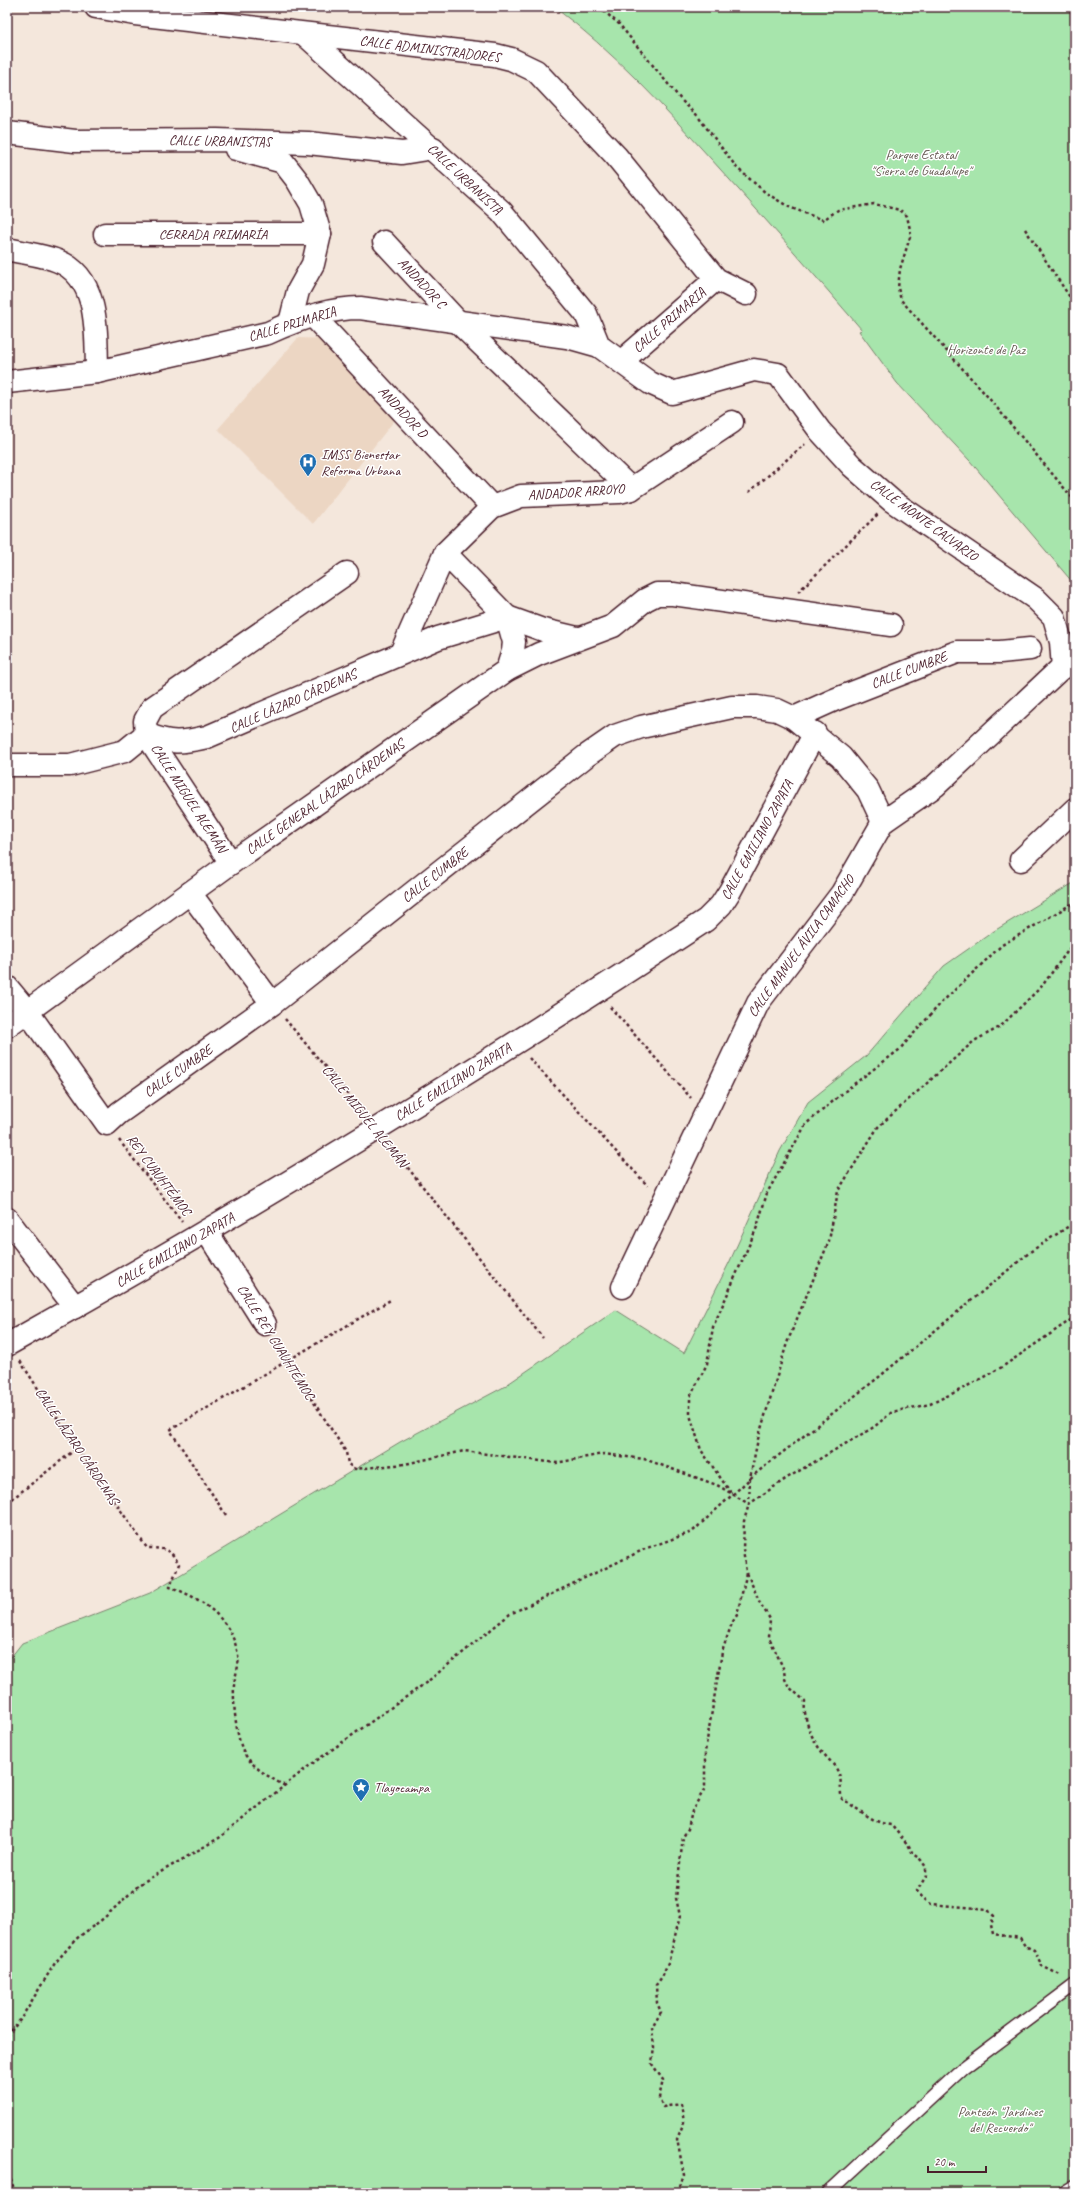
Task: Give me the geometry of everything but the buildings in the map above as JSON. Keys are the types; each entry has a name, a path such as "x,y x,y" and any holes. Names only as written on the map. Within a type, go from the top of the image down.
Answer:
{"street":[{"name":"CALLE ADMINISTRADORES","path":"96,7 135,14 495,55 511,59 536,71 616,156 716,279"},
{"name":"CALLE URBANISTA","path":"304,34 433,148 501,211 586,314 599,346"},
{"name":"CALLE URBANISTAS","path":"7,133 75,141 217,140 308,143 402,153 433,148"},
{"path":"217,140 239,150 283,162 297,180 311,204 320,234 313,264 298,291 290,323"},
{"name":"CERRADA PRIMARÍA","path":"105,234 320,234"},
{"name":"ANDADOR C","path":"384,242 459,323"},
{"path":"7,249 58,261 76,273 89,293 95,322 97,372"},
{"path":"716,279 746,294"},
{"name":"CALLE PRIMARIA","path":"622,362 716,279"},
{"name":"CALLE PRIMARIA","path":"7,382 97,372 268,333 290,323 344,308 360,308 567,337 599,346 650,384 672,393 754,370"},
{"name":"ANDADOR D","path":"313,316 492,507"},
{"path":"459,323 631,488"},
{"name":"CALLE MONTE CALVARIO","path":"754,370 778,374 820,431 852,466 892,501 1036,599 1054,617 1061,642 1069,661"},
{"name":"ANDADOR ARROYO","path":"445,553 492,507 521,496 619,492 631,488 732,422"},
{"path":"401,653 445,553 507,617 543,630 577,638"},
{"path":"7,765 70,765 126,750 146,734 145,721 152,708 347,573"},
{"name":"CALLE GENERAL LÁZARO CÁRDENAS","path":"7,1026 231,863 507,670 577,638 600,632 613,626 645,600 657,594 673,594 779,610"},
{"path":"779,610 891,625"},
{"path":"507,617 514,642 513,651 507,670"},
{"name":"CALLE LÁZARO CÁRDENAS","path":"146,734 176,743 207,738 401,653 456,631 507,617"},
{"name":"CALLE CUMBRE","path":"794,718 834,700 957,652 1000,652 1030,649"},
{"name":"CALLE MANUEL ÁVILA CAMACHO","path":"623,1287 704,1113 758,1003 842,893 883,822 935,786 1069,661"},
{"name":"CALLE CUMBRE","path":"107,1124 119,1113 586,756 615,736 642,727 732,707 777,710 794,718 814,733 842,758 868,790 883,822"},
{"name":"CALLE EMILIANO ZAPATA","path":"8,1344 75,1308 201,1236 515,1044 706,920 721,905 730,891 814,733"},
{"name":"CALLE MIGUEL ALEMÁN","path":"146,734 231,863"},
{"path":"1021,860 1075,809"},
{"path":"190,893 268,999"},
{"path":"7,987 27,1011 107,1124"},
{"path":"7,1219 75,1308"},
{"name":"CALLE REY CUAUHTÉMOC","path":"201,1236 264,1324"}],"lane":[{"path":"828,2193 964,2068 1073,1986"},
{"path":"1065,2193 1075,2187"}],"path":[{"path":"599,7 619,24 682,101 696,114 737,168 766,192 789,207 823,220 838,210 874,204 900,210 907,216 911,234 900,269 898,288 901,300 987,396 1075,500"},
{"path":"1024,229 1075,305"},
{"path":"749,492 820,431"},
{"path":"779,610 892,501"},
{"path":"732,1495 701,1450 690,1415 690,1397 707,1364 713,1327 757,1227 768,1193 806,1124 850,1087 899,1050 942,1002 1002,945 1075,902"},
{"path":"1073,1986 1060,1975 1042,1966 1034,1950 1025,1946 1020,1938 992,1934 991,1924 994,1916 988,1909 940,1906 931,1904 923,1898 917,1891 926,1876 926,1868 921,1860 913,1854 909,1846 891,1824 882,1824 874,1820 842,1799 839,1790 842,1782 839,1773 822,1752 805,1719 805,1701 789,1687 785,1679 784,1670 769,1637 770,1618 760,1603 746,1572 743,1549 743,1530 749,1504 750,1478 758,1439 787,1343 829,1241 838,1191 878,1127 974,1042 1000,1027 1042,986 1075,942"},
{"path":"597,992 704,1113"},
{"name":"CALLE MIGUEL ALEMÁN","path":"268,999 377,1128 543,1338"},
{"path":"515,1044 663,1202"},
{"name":"REY CUAUHTÉMOC","path":"107,1124 201,1236"},
{"path":"7,2036 20,2020 55,1963 76,1939 104,1918 140,1884 219,1838 285,1786 427,1682 510,1614 647,1548 692,1532 750,1478 879,1377 1030,1252 1075,1222"},
{"path":"226,1515 170,1430 288,1362 392,1299"},
{"path":"749,1504 794,1474 874,1427 892,1412 930,1404 960,1390 1002,1367 1075,1317"},
{"name":"CALLE REY CUAUHTÉMOC","path":"264,1324 346,1452 348,1464 355,1469 404,1464 464,1451 556,1463 604,1454 644,1459 717,1485 749,1504"},
{"name":"CALLE LÁZARO CÁRDENAS","path":"8,1344 77,1448 147,1548 162,1548 174,1554 179,1564 170,1587 192,1596 213,1610 224,1620 238,1654 239,1668 234,1683 236,1726 246,1756 265,1775 285,1786"},
{"path":"7,1503 77,1448"},
{"path":"678,2193 684,2175 677,2139 684,2122 681,2104 662,2108 659,2098 663,2080 652,2064 654,2047 652,2028 661,2012 657,2003 656,1984 662,1977 669,1960 680,1916 676,1898 683,1837 688,1829 692,1811 705,1788 705,1752 722,1652 732,1623 737,1615 746,1572"},
{"path":"7,2167 13,2186 13,2193"}],"shaded area":[{"name":"IMSS Bienestar Reforma Urbana","path":"298,338 329,339 397,417 313,524 218,429"}],"green space":[{"name":"Parque Estatal \"Sierra de Guadalupe\"","path":"554,7 1075,7 1074,584 970,461 897,383 859,331 862,330 730,180 674,118 617,60"},
{"name":"Panteón \"Jardines del Recuerdo\"","path":"1075,882 1075,2193 7,2193 7,1662 22,1643 150,1593 400,1442 502,1388 616,1310 684,1353 730,1261 780,1151 808,1102 866,1056 944,966 994,931"}],"place":[{"name":"IMSS Bienestar Reforma Urbana","path":"308,477"},
{"name":"Tlayocampa","path":"361,1802"}],"park label":[{"name":"Horizonte de Paz","path":"986,349"}]}
